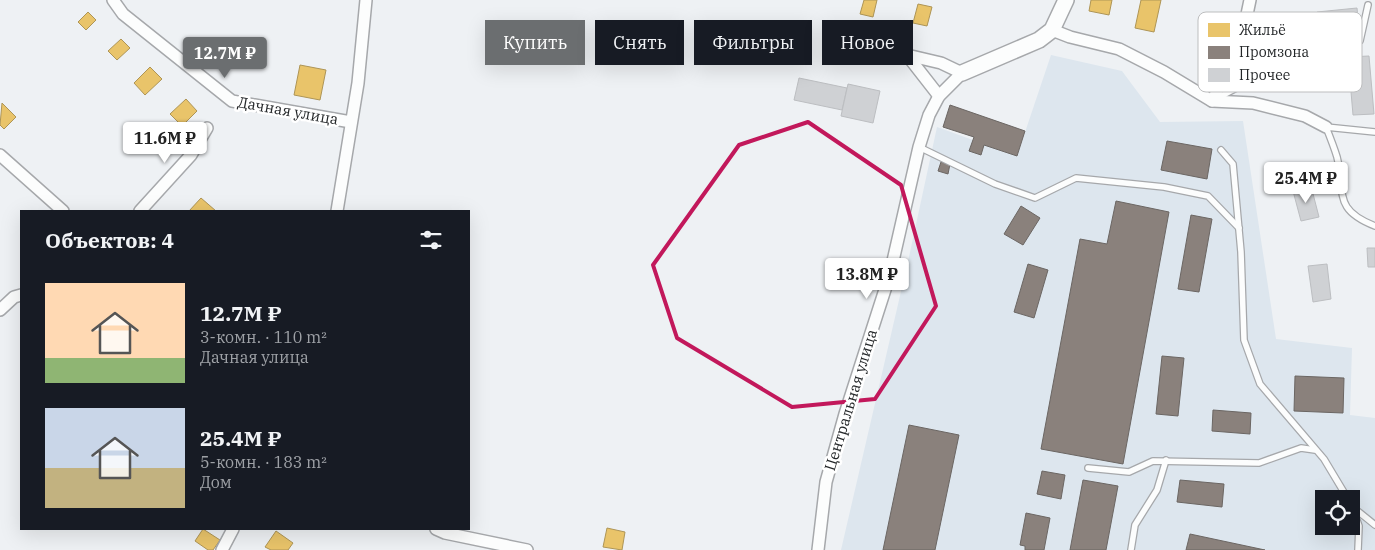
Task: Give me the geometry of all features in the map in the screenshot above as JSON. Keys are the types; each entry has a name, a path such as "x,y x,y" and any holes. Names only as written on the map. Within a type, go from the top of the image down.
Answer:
{"street":[{"name":"Дачная улица","path":"112,0 123,14 232,101 352,122"},
{"path":"337,210 352,122 366,0"},
{"name":"Центральная улица","path":"818,550 826,482 845,414 890,274 918,147 929,115 938,96 962,73 1039,40 1052,30 1061,16 1066,0"},
{"path":"1052,30 1070,38 1119,49 1164,72 1212,102 1253,103 1305,116 1326,127"},
{"path":"938,96 907,55 941,64 962,73"},
{"path":"1212,102 1217,92"},
{"path":"141,210 191,155 207,128"},
{"path":"0,155 62,210"},
{"path":"0,310 14,297 20,295"},
{"path":"222,550 232,530"},
{"path":"438,530 523,550"}],"lane":[{"path":"1362,32 1368,5"},
{"path":"1212,102 1230,92"},
{"path":"1375,132 1326,127 1337,157 1343,202 1358,219 1375,226"},
{"path":"918,147 996,184 1035,198 1076,178 1164,187 1208,196 1239,228"},
{"path":"1221,150 1233,164 1239,228 1244,340 1260,384 1324,459 1343,490"},
{"path":"1088,468 1128,472 1153,461 1166,460 1259,463 1301,448 1315,450"},
{"path":"1131,550 1135,525 1157,490 1166,460"},
{"path":"1360,513 1375,525"},
{"path":"1358,550 1359,535"}],"highlighted area":[{"path":"808,122 901,185 936,306 875,399 792,407 677,338 653,265 739,145"}],"shaded area":[{"path":"1051,55 1122,71 1160,122 1243,121 1276,339 1352,348 1350,415 1375,418 1375,550 841,550 937,127 1017,156"}],"building: Жильё":[{"path":"864,0 877,0 873,17 860,14"},
{"path":"1091,0 1112,0 1109,15 1089,11"},
{"path":"1141,0 1161,0 1154,32 1135,28"},
{"path":"918,4 932,7 927,26 913,23"},
{"path":"88,12 96,20 86,30 78,22"},
{"path":"121,39 130,48 117,60 108,51"},
{"path":"228,41 242,55 229,69 215,55"},
{"path":"300,65 326,70 320,100 294,95"},
{"path":"150,67 162,79 145,95 134,83"},
{"path":"186,99 197,111 182,126 170,114"},
{"path":"2,103 16,117 4,129 0,125"},
{"path":"201,198 215,210 190,210"},
{"path":"607,528 625,532 622,550 603,547"},
{"path":"202,530 220,540 213,550 208,550 195,541"},
{"path":"276,531 293,543 288,550 271,550 265,547"}],"building: Промзона":[{"path":"950,105 1025,131 1017,156 984,145 981,155 969,151 974,137 943,127"},
{"path":"1167,141 1212,149 1207,179 1161,170"},
{"path":"941,162 950,164 948,174 938,171"},
{"path":"1116,201 1169,212 1123,464 1041,449 1080,239 1107,244"},
{"path":"1021,206 1040,218 1023,245 1004,234"},
{"path":"1191,215 1212,219 1199,292 1178,289"},
{"path":"1028,264 1048,270 1034,318 1014,312"},
{"path":"1162,356 1184,358 1178,416 1156,414"},
{"path":"1295,376 1344,378 1343,413 1294,411"},
{"path":"1213,410 1251,413 1250,434 1212,431"},
{"path":"909,425 959,435 935,550 883,550"},
{"path":"1042,471 1065,475 1061,499 1037,494"},
{"path":"1083,480 1118,486 1106,550 1070,550"},
{"path":"1180,480 1224,484 1222,507 1177,502"},
{"path":"1026,513 1050,518 1044,550 1025,550 1025,546 1020,545"},
{"path":"1190,534 1265,550 1186,550"}],"building: Прочее":[{"path":"1357,8 1357,12 1317,12"},
{"path":"1362,56 1369,56 1374,114 1353,115 1351,92 1362,92"},
{"path":"799,78 847,88 842,110 794,100"},
{"path":"848,84 880,91 873,123 841,116"},
{"path":"1311,186 1319,217 1301,221 1293,191"},
{"path":"1367,248 1375,248 1375,267 1368,267"},
{"path":"1327,264 1331,299 1313,302 1308,266"}]}
